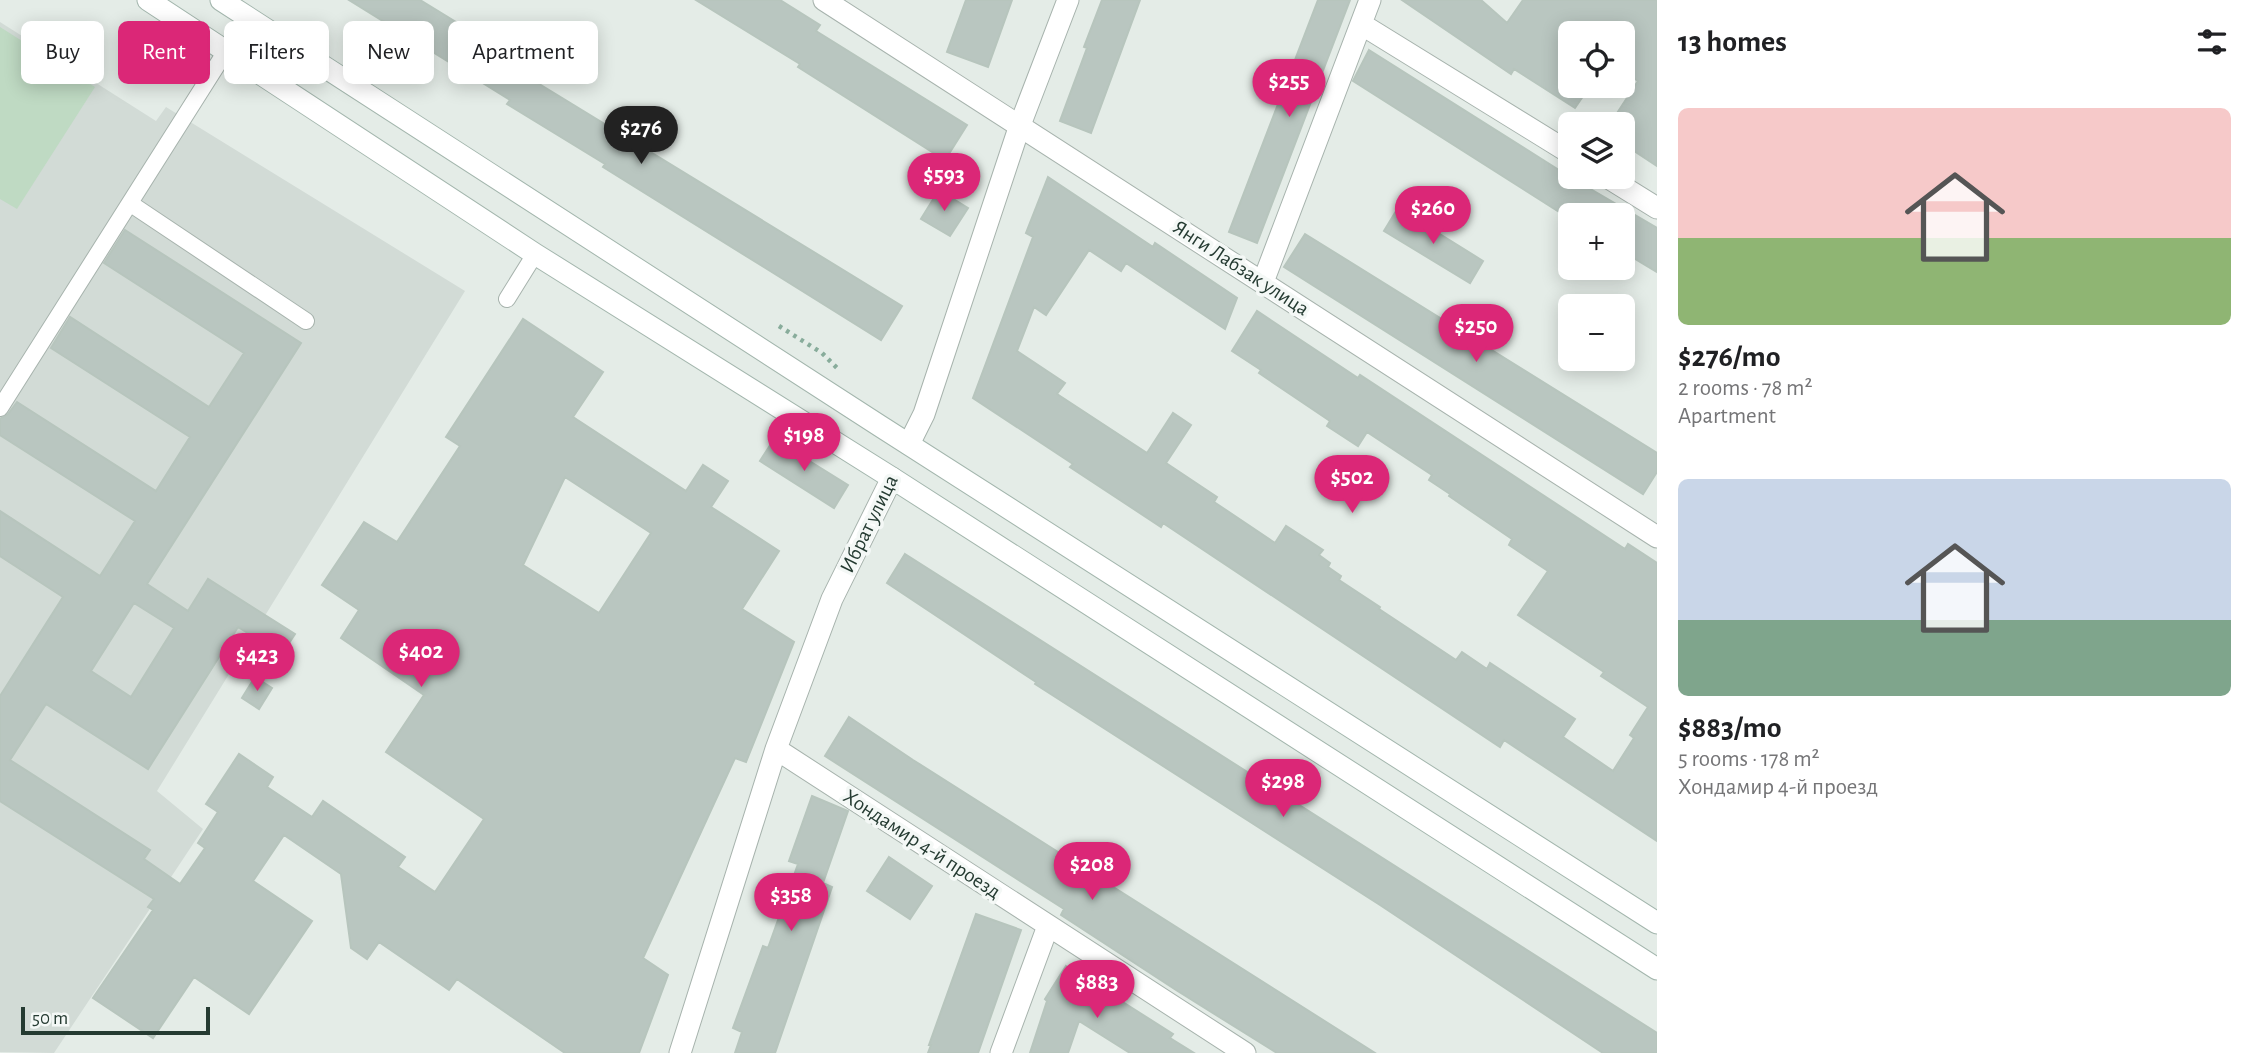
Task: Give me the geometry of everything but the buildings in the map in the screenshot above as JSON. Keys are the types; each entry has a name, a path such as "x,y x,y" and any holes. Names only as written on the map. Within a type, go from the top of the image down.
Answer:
{"main road":[{"path":"148,0 224,50"},
{"path":"221,0 1657,923"},
{"name":"Янги Лабзак улица","path":"824,0 1263,282 1653,526"},
{"name":"Ибрат улица","path":"680,1053 776,749 832,599 924,414 1020,125 1068,0"},
{"path":"1263,282 1370,0"},
{"path":"1362,24 1558,146"},
{"path":"276,84 534,254 892,478 1657,969"},
{"path":"1627,189 1657,208"},
{"name":"Хондамир 4-й проезд","path":"776,749 1245,1053"},
{"path":"1001,1053 1048,926"}],"lane":[{"path":"0,408 224,54"},
{"path":"131,204 306,321"},
{"path":"507,299 534,254"}],"path":[{"path":"779,326 821,353 846,377"}],"shaded area":[{"path":"0,22 21,35 21,84 98,84 156,121 166,107 465,291 157,791 203,829 54,1053 0,1052"}],"green space":[{"path":"0,27 21,40 21,84 90,84 95,87 17,209 0,199"}]}
